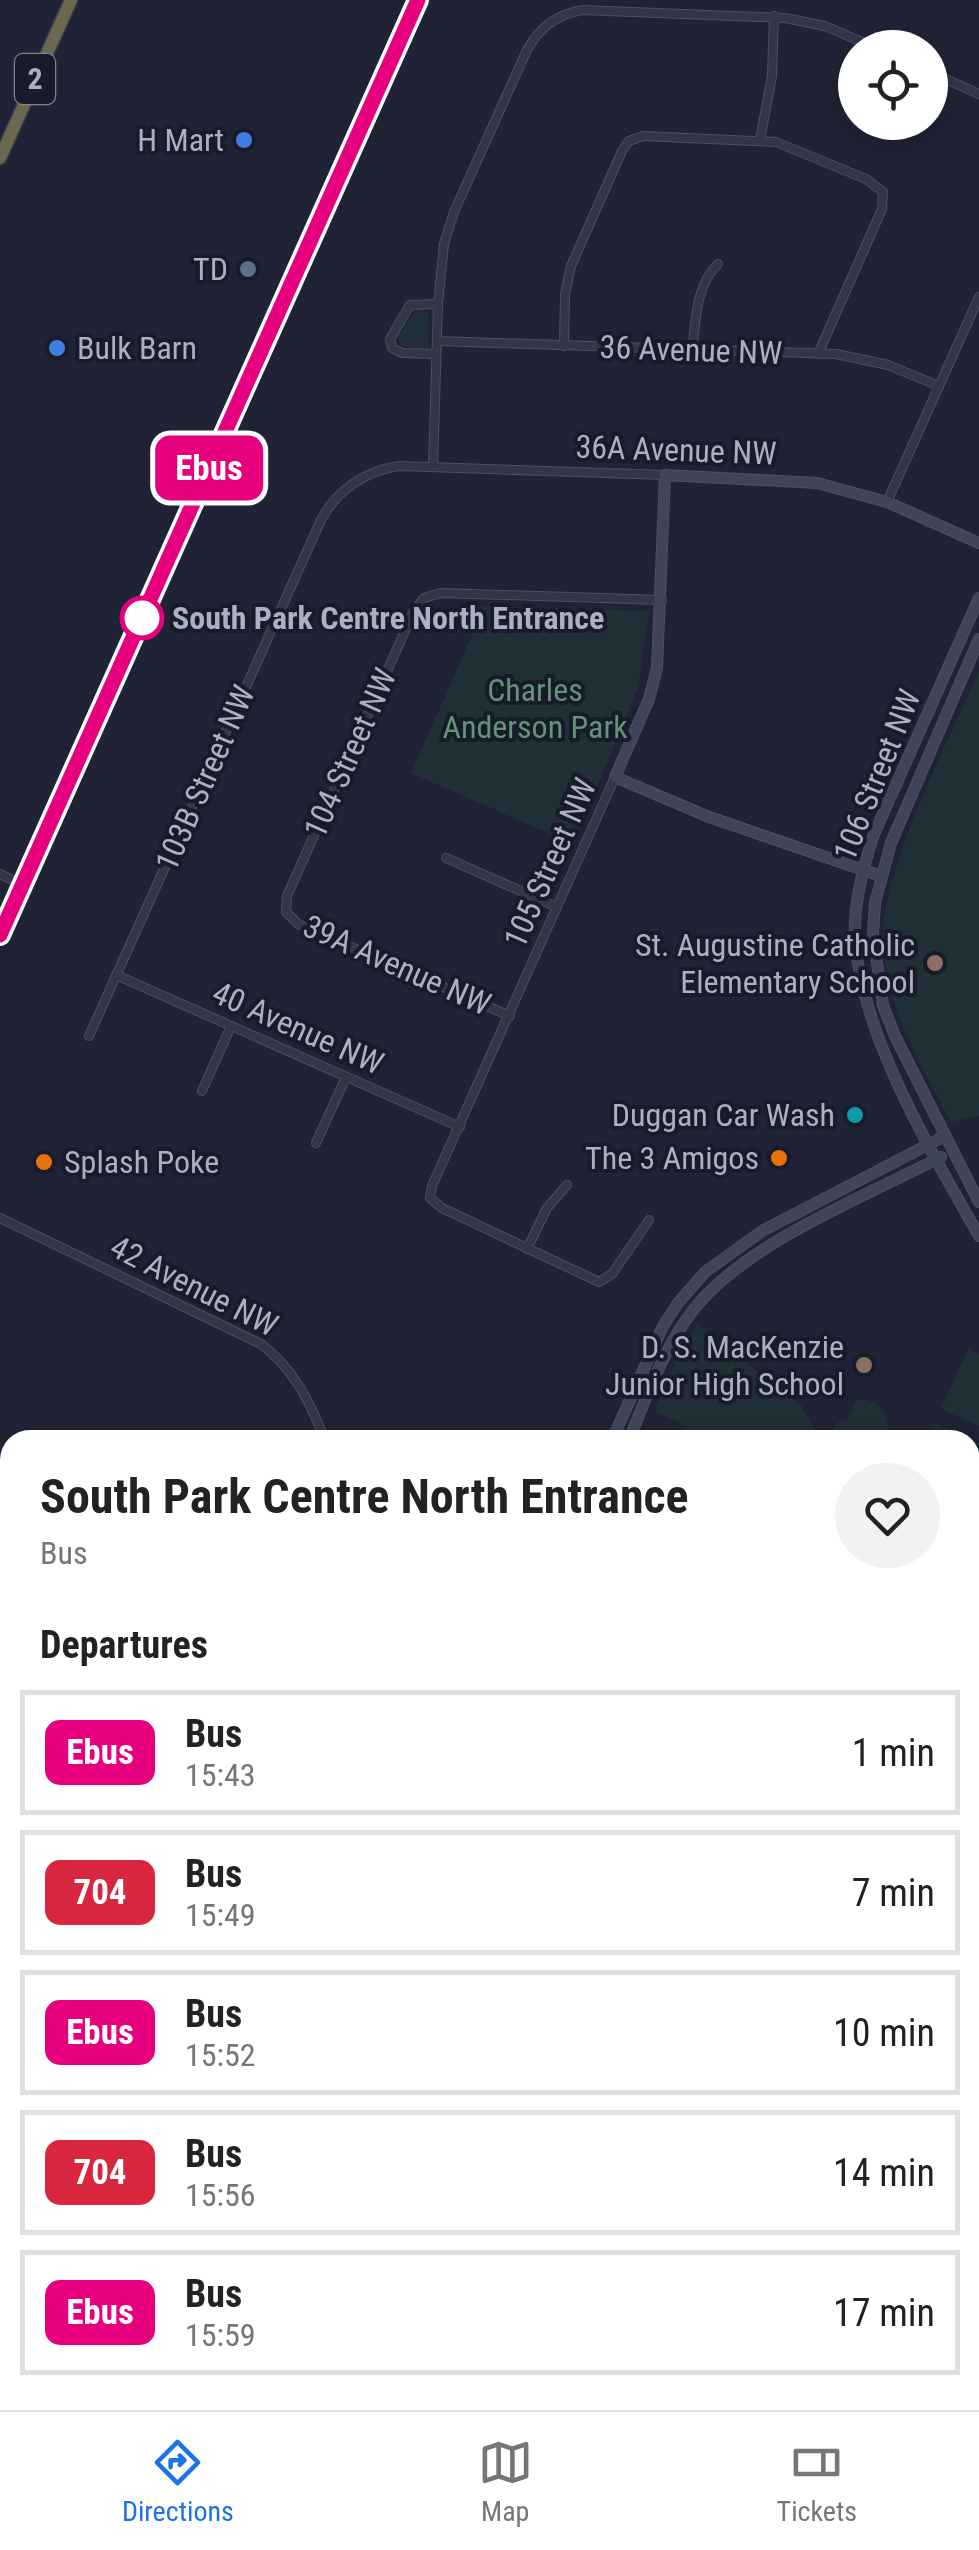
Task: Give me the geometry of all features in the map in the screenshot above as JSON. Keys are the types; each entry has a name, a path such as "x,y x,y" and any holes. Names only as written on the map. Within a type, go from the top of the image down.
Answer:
{"highway":[{"name":"2","path":"0,158 70,0"},
{"path":"0,936 418,0"}],"street":[{"path":"434,467 441,262 454,212 527,50 550,21 571,12 595,9 774,16 838,32"},
{"path":"760,140 772,76 774,16"},
{"path":"948,80 979,94"},
{"path":"564,346 565,294 571,266 622,151 629,140 644,136 760,140 798,150 872,182 883,192 882,209 818,354"},
{"path":"692,351 702,290 707,276 718,264"},
{"path":"887,502 979,297"},
{"path":"436,354 398,352 392,348 390,339 410,305 438,304"},
{"name":"36 Avenue NW","path":"437,342 818,354 875,361 939,386"},
{"name":"36A Avenue NW","path":"362,478 389,468 434,467 796,480 887,502 979,543"},
{"name":"105 Street NW","path":"527,1249 436,1205 430,1198 432,1186 655,681 662,600 665,475"},
{"name":"103B Street NW","path":"88,1036 321,520 335,499 362,478"},
{"name":"104 Street NW","path":"286,912 286,896 413,614 424,598 440,593 662,600"},
{"name":"106 Street NW","path":"929,1144 880,1042 868,1006 855,937 862,871 880,820 979,598"},
{"name":"106 Street NW","path":"951,1152 883,1005 873,934 880,876 897,827 979,639"},
{"path":"615,778 709,817 880,876"},
{"path":"446,858 557,906"},
{"path":"0,874 23,885"},
{"name":"39A Avenue NW","path":"286,912 298,924 510,1016"},
{"name":"40 Avenue NW","path":"116,974 460,1127"},
{"path":"202,1091 231,1026"},
{"path":"316,1143 346,1076"},
{"path":"616,1430 663,1326 705,1272 762,1230 943,1137"},
{"path":"929,1144 979,1236"},
{"path":"633,1430 676,1335 694,1310 719,1283 773,1245 951,1152 979,1202"},
{"path":"567,1185 547,1208 527,1249 600,1282 612,1274 649,1220"},
{"name":"42 Avenue NW","path":"0,1218 262,1344 294,1377 320,1430"}],"green space":[{"path":"416,310 428,311 429,350 401,346 398,336"},
{"name":"Charles Anderson Park","path":"474,606 649,611 638,688 573,844 411,773 472,635"},
{"path":"979,672 979,1116 951,1122 898,1014 886,968 884,915 918,807"},
{"path":"697,1325 801,1405 815,1430 685,1430 686,1426 654,1411 679,1353"},
{"path":"968,1349 979,1354 979,1426 941,1409"},
{"path":"857,1399 865,1400 883,1411 887,1430 834,1430 836,1423 848,1419"},
{"path":"934,1423 950,1430 931,1430"}],"bus line":[{"name":"Ebus","path":"0,935 418,0"}],"place":[{"name":"H Mart","path":"244,140"},
{"name":"TD","path":"248,269"},
{"name":"Bulk Barn","path":"57,348"},
{"name":"South Park Centre North Entrance","path":"142,618"},
{"name":"St. Augustine Catholic Elementary School","path":"935,963"},
{"name":"Duggan Car Wash","path":"855,1115"},
{"name":"The 3 Amigos","path":"779,1158"},
{"name":"Splash Poke","path":"44,1162"},
{"name":"D. S. MacKenzie Junior High School","path":"864,1365"}]}
